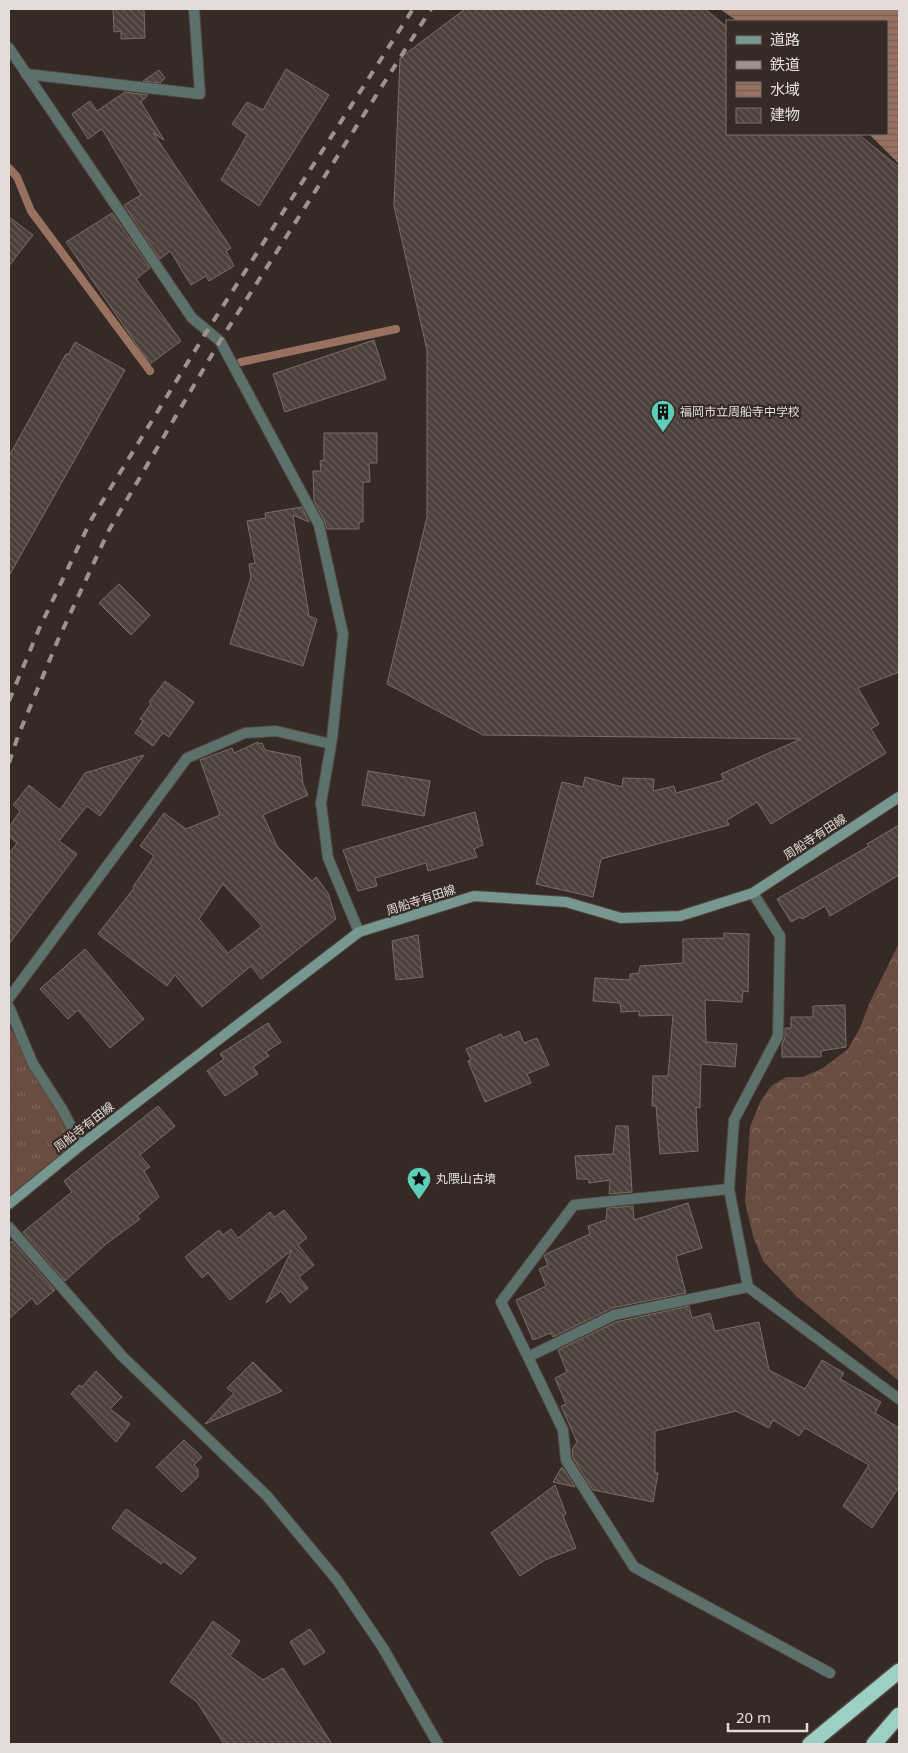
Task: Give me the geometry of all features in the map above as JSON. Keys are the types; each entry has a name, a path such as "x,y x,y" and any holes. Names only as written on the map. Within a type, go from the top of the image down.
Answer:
{"highway":[{"path":"810,1744 899,1671"},
{"path":"874,1744 899,1715"}],"main road":[{"name":"周船寺有田線","path":"9,1204 81,1145 359,932 474,896 566,902 621,918 680,916 753,893 899,797"}],"street":[{"path":"26,74 200,94 194,9"},
{"path":"9,48 192,318 220,341 319,525 344,634 331,744 321,803 328,858 359,932"},
{"path":"9,998 187,758 245,733 276,731 331,744"},
{"path":"753,893 780,936 778,1036 734,1120 729,1189 748,1288 899,1399"},
{"path":"9,1007 33,1064 62,1109 81,1145"},
{"path":"729,1189 574,1205 501,1302 563,1430 566,1460 634,1567 830,1673"},
{"path":"9,1227 122,1356 267,1496 331,1572 383,1648 438,1744"},
{"path":"528,1357 614,1315 748,1288"}],"green space":[{"path":"899,943 899,1381 797,1297 763,1261 753,1236 745,1202 750,1127 760,1102 771,1086 786,1077 803,1077 823,1068 848,1049 860,1028 869,1004"},
{"path":"9,1026 62,1109 81,1145 9,1204"}],"water":[{"path":"720,9 899,9 899,164 870,135 888,135 888,20 736,20"}],"building":[{"path":"113,9 144,9 145,38 121,39 121,31 114,32"},
{"name":"福岡市立周船寺中学校","path":"465,9 705,9 726,26 726,135 859,135 899,167 899,672 858,688 879,724 871,729 886,753 771,824 757,802 727,820 729,825 601,859 593,897 536,884 562,782 583,787 585,777 622,787 623,778 654,779 653,791 674,786 676,793 724,780 721,774 801,739 483,735 387,684 427,517 427,350 394,206 400,58"},
{"path":"286,69 329,95 259,206 221,180 247,135 232,124 247,102 263,110"},
{"path":"159,70 165,78 160,83 143,81"},
{"path":"125,92 148,95 141,102 164,140 153,133 231,248 226,251 234,266 209,281 206,276 191,285 170,251 160,259 124,205 141,195 102,129 88,139 72,114 90,101 97,111"},
{"path":"112,213 150,268 136,279 181,341 150,364 66,242"},
{"path":"9,217 33,235 9,266"},
{"path":"374,340 386,379 285,412 273,374"},
{"path":"75,342 125,370 9,576 9,456 66,354 68,355"},
{"path":"324,433 377,433 377,463 369,463 370,482 363,482 363,522 359,522 359,529 327,529 314,501 313,471 321,471 320,461 324,460"},
{"path":"302,507 309,522 293,515 309,616 317,619 303,666 230,644 251,577 249,564 255,563 247,521 266,518 265,513"},
{"path":"119,584 150,615 131,635 99,603"},
{"path":"165,681 194,702 169,737 163,733 153,746 135,733 143,721 140,719 151,704 149,702"},
{"path":"258,742 259,744 262,743 265,750 300,757 303,784 308,795 263,815 277,846 312,881 316,877 328,893 336,919 261,979 251,966 202,1007 175,975 167,986 98,934 134,888 154,856 140,846 164,813 186,829 220,815 200,760 232,748 234,753","holes":["223,884 262,926 228,953 199,919"]},
{"path":"144,755 100,816 87,806 59,841 77,854 9,944 9,854 17,843 9,836 9,827 20,811 13,805 29,785 60,810 85,773"},
{"path":"368,771 430,781 424,816 362,805"},
{"path":"475,812 483,845 474,849 477,857 428,871 426,863 375,878 377,886 358,891 343,850"},
{"path":"899,825 899,875 830,916 825,906 802,919 800,917 791,922 777,899 869,846 867,844"},
{"path":"724,933 749,934 748,992 743,991 742,1002 705,1000 706,1042 737,1044 735,1067 701,1064 700,1108 696,1107 698,1151 660,1154 656,1106 652,1106 653,1076 668,1076 673,1015 639,1016 639,1011 621,1012 620,1003 593,1001 595,978 630,980 630,974 639,973 640,966 683,963 683,939 724,938"},
{"path":"418,935 423,977 396,980 392,941"},
{"path":"85,949 144,1019 110,1048 78,1010 68,1019 40,989"},
{"path":"845,1005 846,1047 821,1051 821,1057 782,1057 785,1028 791,1028 791,1017 813,1017 813,1006"},
{"path":"268,1023 281,1042 266,1052 269,1056 253,1067 258,1074 225,1096 207,1071 224,1059 220,1054"},
{"path":"519,1031 524,1043 537,1038 549,1065 527,1074 531,1083 485,1102 468,1061 471,1060 466,1049 501,1034 503,1038"},
{"path":"158,1106 175,1126 140,1155 150,1167 144,1171 159,1197 137,1216 140,1219 106,1244 65,1281 23,1232 72,1192 64,1181"},
{"path":"616,1126 628,1126 632,1192 609,1194 610,1180 589,1183 588,1179 577,1179 575,1156 613,1154"},
{"path":"688,1203 702,1248 676,1256 686,1293 612,1308 553,1337 551,1333 533,1340 516,1300 546,1286 539,1269 548,1265 544,1256 546,1254 590,1234 588,1226 606,1220 607,1208 633,1206 634,1220"},
{"path":"284,1210 307,1238 298,1245 314,1265 299,1277 308,1288 290,1303 281,1291 266,1303 292,1250 230,1300 208,1273 202,1278 185,1257 219,1230 223,1235 231,1229 238,1238 270,1212 275,1217"},
{"path":"12,1241 55,1290 37,1305 32,1298 9,1319 9,1244"},
{"path":"689,1306 692,1318 710,1313 715,1331 759,1322 769,1370 805,1389 822,1360 844,1373 840,1379 881,1402 875,1413 899,1428 899,1487 872,1528 843,1506 869,1465 805,1428 799,1436 773,1420 769,1428 736,1411 655,1431 655,1473 658,1473 653,1502 593,1490 573,1458 572,1450 577,1442 561,1406 566,1404 555,1378 567,1372 558,1350 616,1322"},
{"path":"253,1362 282,1391 205,1424 234,1393 227,1388"},
{"path":"96,1371 122,1397 110,1409 130,1424 116,1442 71,1394 79,1385 82,1387"},
{"path":"184,1440 202,1457 194,1465 198,1469 198,1477 182,1492 156,1467"},
{"path":"562,1467 575,1487 553,1482"},
{"path":"555,1485 566,1514 563,1516 576,1548 545,1560 520,1576 491,1533"},
{"path":"126,1509 196,1558 181,1574 163,1561 161,1564 112,1528"},
{"path":"213,1621 240,1641 230,1656 263,1680 283,1668 332,1744 224,1744 197,1702 170,1682"},
{"path":"310,1629 325,1652 304,1665 290,1642"}],"waterway":[{"path":"9,168 17,177 31,211 150,371"},
{"path":"241,362 396,329"}],"railway":[{"path":"9,701 39,629 91,520 207,331 413,9"},
{"path":"9,763 18,736 58,640 109,530 220,341 431,9"}],"place":[{"name":"福岡市立周船寺中学校","path":"663,433"},
{"name":"丸隈山古墳","path":"419,1200"}]}
